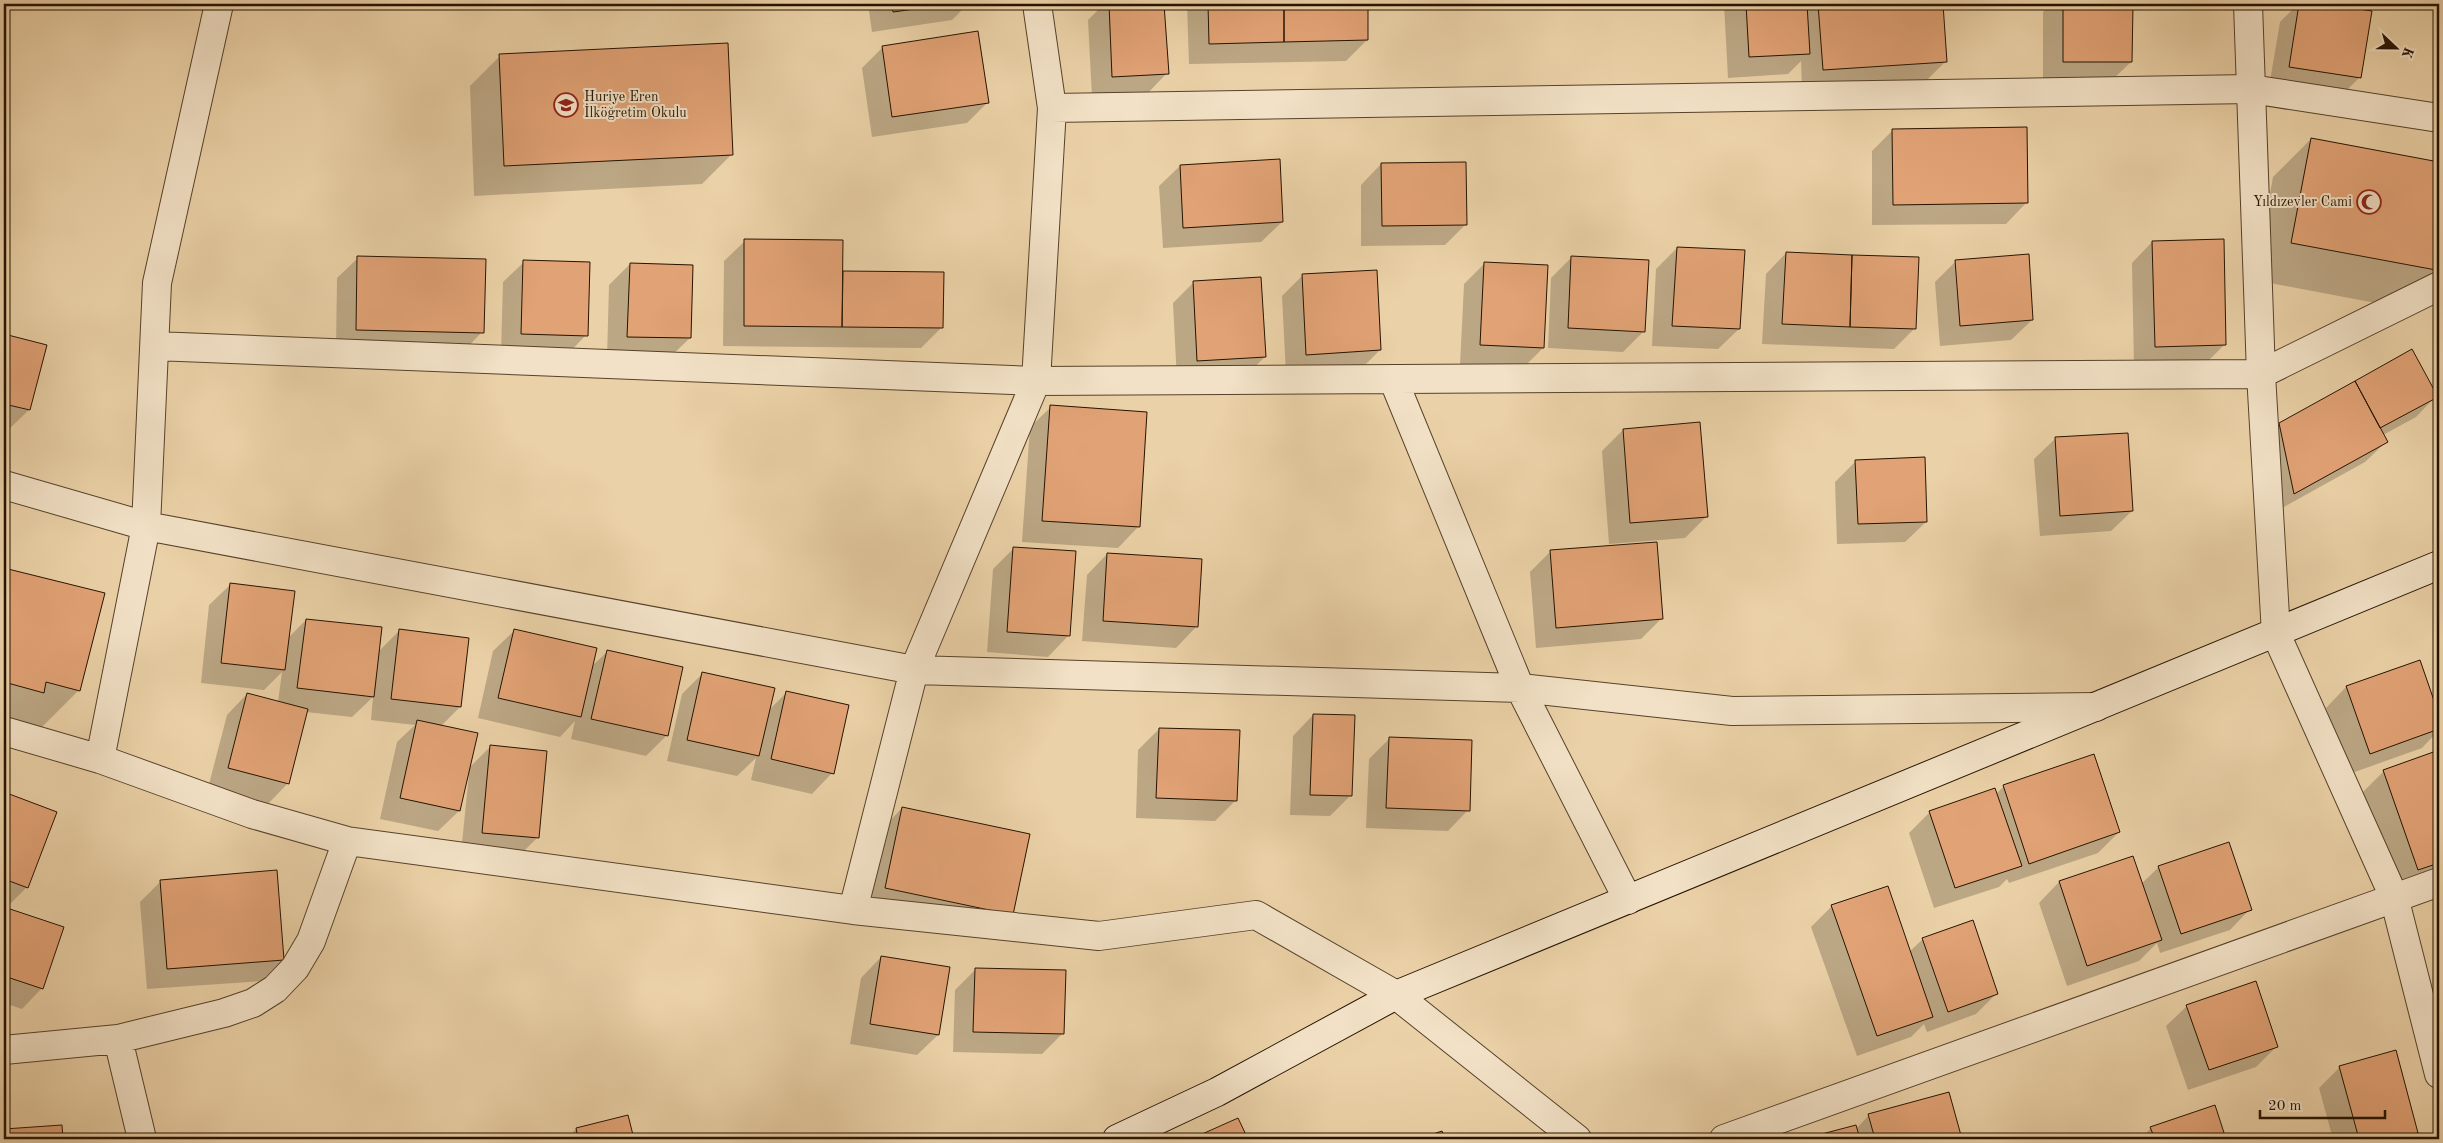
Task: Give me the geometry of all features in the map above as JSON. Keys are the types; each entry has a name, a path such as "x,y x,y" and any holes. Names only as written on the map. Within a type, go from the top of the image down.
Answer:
{"street":[{"path":"100,759 146,526 157,283 219,4"},
{"path":"853,910 914,670 1036,381 1052,108 1037,4"},
{"path":"2248,4 2261,374 2276,634 2394,898 2439,1074"},
{"path":"1052,108 2251,89 2439,118"},
{"path":"154,346 1036,381 2261,374 2439,286"},
{"path":"1393,379 1520,688 1628,900"},
{"path":"4,484 146,526 914,670 1520,688 1732,711 2096,707"},
{"path":"1117,1139 1217,1092 1396,995 2276,634 2439,565"},
{"path":"4,731 100,759 252,814 347,841 853,910 1099,936 1256,915 1396,995 1577,1139"},
{"path":"4,1050 118,1039 224,1013 252,1002 275,989 295,968 311,941 347,841"},
{"path":"1724,1139 2439,882"},
{"path":"118,1039 142,1139"}],"building":[{"path":"892,4 950,4 893,12"},
{"path":"1109,4 1164,4 1169,74 1112,77"},
{"path":"1208,4 1284,4 1284,42 1209,44"},
{"path":"1284,4 1368,4 1368,40 1284,42"},
{"path":"1746,4 1807,4 1810,54 1749,57"},
{"path":"1818,4 1943,4 1947,62 1823,70"},
{"path":"2063,4 2133,4 2132,62 2063,62"},
{"path":"2299,4 2326,4 2372,11 2361,78 2289,67"},
{"path":"978,31 989,103 892,117 882,46"},
{"path":"728,43 733,155 504,166 499,54"},
{"path":"2027,127 2028,203 1893,205 1892,129"},
{"name":"Yıldızevler Cami","path":"2311,138 2439,162 2439,254 2436,270 2291,243"},
{"path":"1280,159 1283,222 1183,228 1180,165"},
{"path":"1466,162 1467,225 1382,226 1381,163"},
{"path":"744,239 843,240 842,327 744,326"},
{"path":"2224,239 2226,345 2155,347 2152,241"},
{"path":"1677,247 1745,250 1740,329 1672,326"},
{"path":"1786,252 1852,255 1850,327 1782,324"},
{"path":"2029,254 2033,320 1960,326 1955,260"},
{"path":"1852,255 1919,257 1916,329 1850,327"},
{"path":"357,256 486,259 484,333 356,330"},
{"path":"1571,256 1649,260 1645,332 1568,328"},
{"path":"523,260 590,262 588,336 521,334"},
{"path":"1484,262 1548,265 1544,348 1480,345"},
{"path":"630,263 693,265 691,338 627,337"},
{"path":"1377,270 1381,350 1306,355 1302,274"},
{"path":"843,271 944,272 943,328 842,327"},
{"path":"1261,277 1266,357 1197,361 1193,281"},
{"path":"4,334 47,345 30,410 4,404"},
{"path":"2412,349 2438,397 2380,428 2355,381"},
{"path":"2355,381 2388,442 2294,494 2279,423"},
{"path":"1050,405 1147,412 1140,527 1042,521"},
{"path":"1700,422 1708,517 1630,523 1623,429"},
{"path":"2128,433 2133,511 2060,516 2055,437"},
{"path":"1925,457 1927,522 1858,524 1855,460"},
{"path":"1657,542 1663,619 1556,628 1550,550"},
{"path":"1013,547 1076,551 1070,636 1007,632"},
{"path":"1107,553 1202,559 1198,627 1103,621"},
{"path":"4,568 105,593 80,691 46,682 44,693 4,682"},
{"path":"230,583 295,591 285,670 221,663"},
{"path":"306,619 382,627 374,697 297,688"},
{"path":"399,629 469,638 461,707 391,699"},
{"path":"514,629 597,648 581,717 498,698"},
{"path":"607,650 683,667 668,736 591,719"},
{"path":"2420,660 2439,715 2439,729 2370,754 2346,686"},
{"path":"702,672 775,688 759,756 687,740"},
{"path":"786,691 849,705 834,774 771,759"},
{"path":"247,693 308,709 289,784 228,768"},
{"path":"1313,714 1355,715 1352,796 1310,795"},
{"path":"417,720 478,733 460,811 400,798"},
{"path":"1159,728 1240,730 1237,801 1156,798"},
{"path":"1389,737 1472,740 1470,811 1386,808"},
{"path":"490,745 547,751 539,838 482,833"},
{"path":"2439,750 2439,863 2418,870 2383,770"},
{"path":"2094,754 2120,832 2029,864 2003,785"},
{"path":"1995,788 2022,866 1955,888 1929,811"},
{"path":"4,792 57,812 28,888 4,879"},
{"path":"902,807 1030,834 1013,915 885,888"},
{"path":"2229,842 2252,910 2181,934 2158,866"},
{"path":"2133,856 2162,940 2087,966 2059,881"},
{"path":"277,870 284,960 167,969 160,880"},
{"path":"1888,886 1933,1017 1877,1036 1831,905"},
{"path":"4,907 64,927 43,989 4,976"},
{"path":"1973,920 1998,994 1948,1012 1922,938"},
{"path":"881,956 950,967 939,1035 870,1024"},
{"path":"975,968 1066,970 1064,1034 973,1032"},
{"path":"2256,981 2278,1047 2209,1070 2186,1005"},
{"path":"2396,1050 2418,1133 2395,1139 2359,1139 2339,1066"},
{"path":"1949,1092 1962,1139 1875,1139 1868,1114"},
{"path":"2215,1105 2226,1139 2155,1139 2150,1127"},
{"path":"628,1115 634,1139 578,1139 576,1128"},
{"path":"1238,1118 1248,1139 1191,1139"},
{"path":"62,1125 63,1139 4,1139 4,1129"},
{"path":"1856,1125 1860,1139 1803,1139"},
{"path":"1442,1131 1445,1139 1419,1139"}],"place":[{"name":"Huriye Eren İlköğretim Okulu","path":"566,105"},
{"name":"Yıldızevler Cami","path":"2369,202"}]}
